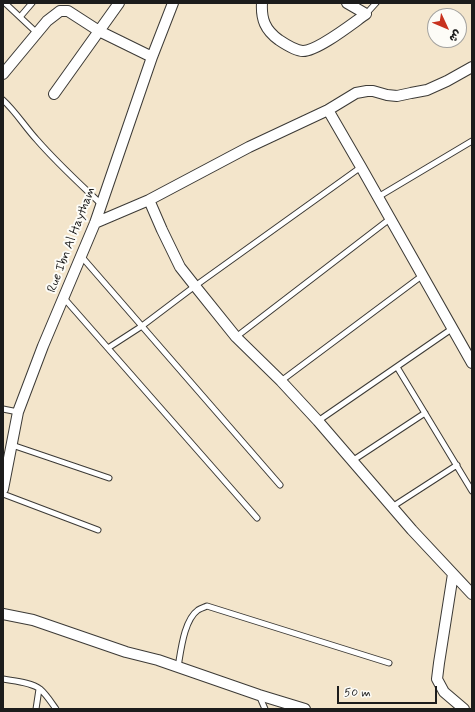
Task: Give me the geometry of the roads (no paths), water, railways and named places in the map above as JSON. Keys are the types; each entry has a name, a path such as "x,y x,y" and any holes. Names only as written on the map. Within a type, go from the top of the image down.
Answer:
{"street":[{"path":"54,94 119,3"},
{"name":"Rue Ibn Al Haytham","path":"3,489 5,464 12,445 18,412 43,346 95,223 152,57 173,3"},
{"path":"262,3 261,14 266,27 276,38 287,46 303,51 314,48 366,14 347,3"},
{"path":"3,74 47,21 60,11 68,11 99,31 152,57"},
{"path":"95,223 149,200 249,147 328,110 356,93 373,91 397,96 427,90 472,67"},
{"path":"328,110 472,362"},
{"path":"149,200 180,266 236,337 281,381 318,421 392,508 472,594"},
{"path":"453,574 437,679 444,692 464,709"},
{"path":"3,614 33,620 126,652 158,660 259,695 305,709"}],"lane":[{"path":"5,3 37,33"},
{"path":"20,17 32,3"},
{"path":"366,14 376,3"},
{"path":"3,100 15,112 36,140 62,168 101,204"},
{"path":"378,197 472,141"},
{"path":"108,348 142,326 361,166"},
{"path":"236,337 390,218"},
{"path":"81,256 280,485"},
{"path":"281,381 423,276"},
{"path":"64,297 257,518"},
{"path":"318,421 453,328"},
{"path":"397,367 472,490"},
{"path":"3,409 18,412"},
{"path":"352,461 425,414"},
{"path":"12,445 109,478"},
{"path":"392,508 457,465"},
{"path":"3,494 98,530"},
{"path":"178,667 184,634 191,619 199,609 207,606 389,663"},
{"path":"3,679 27,684 39,689 56,709"},
{"path":"36,709 39,689"},
{"path":"259,695 265,709"}]}
